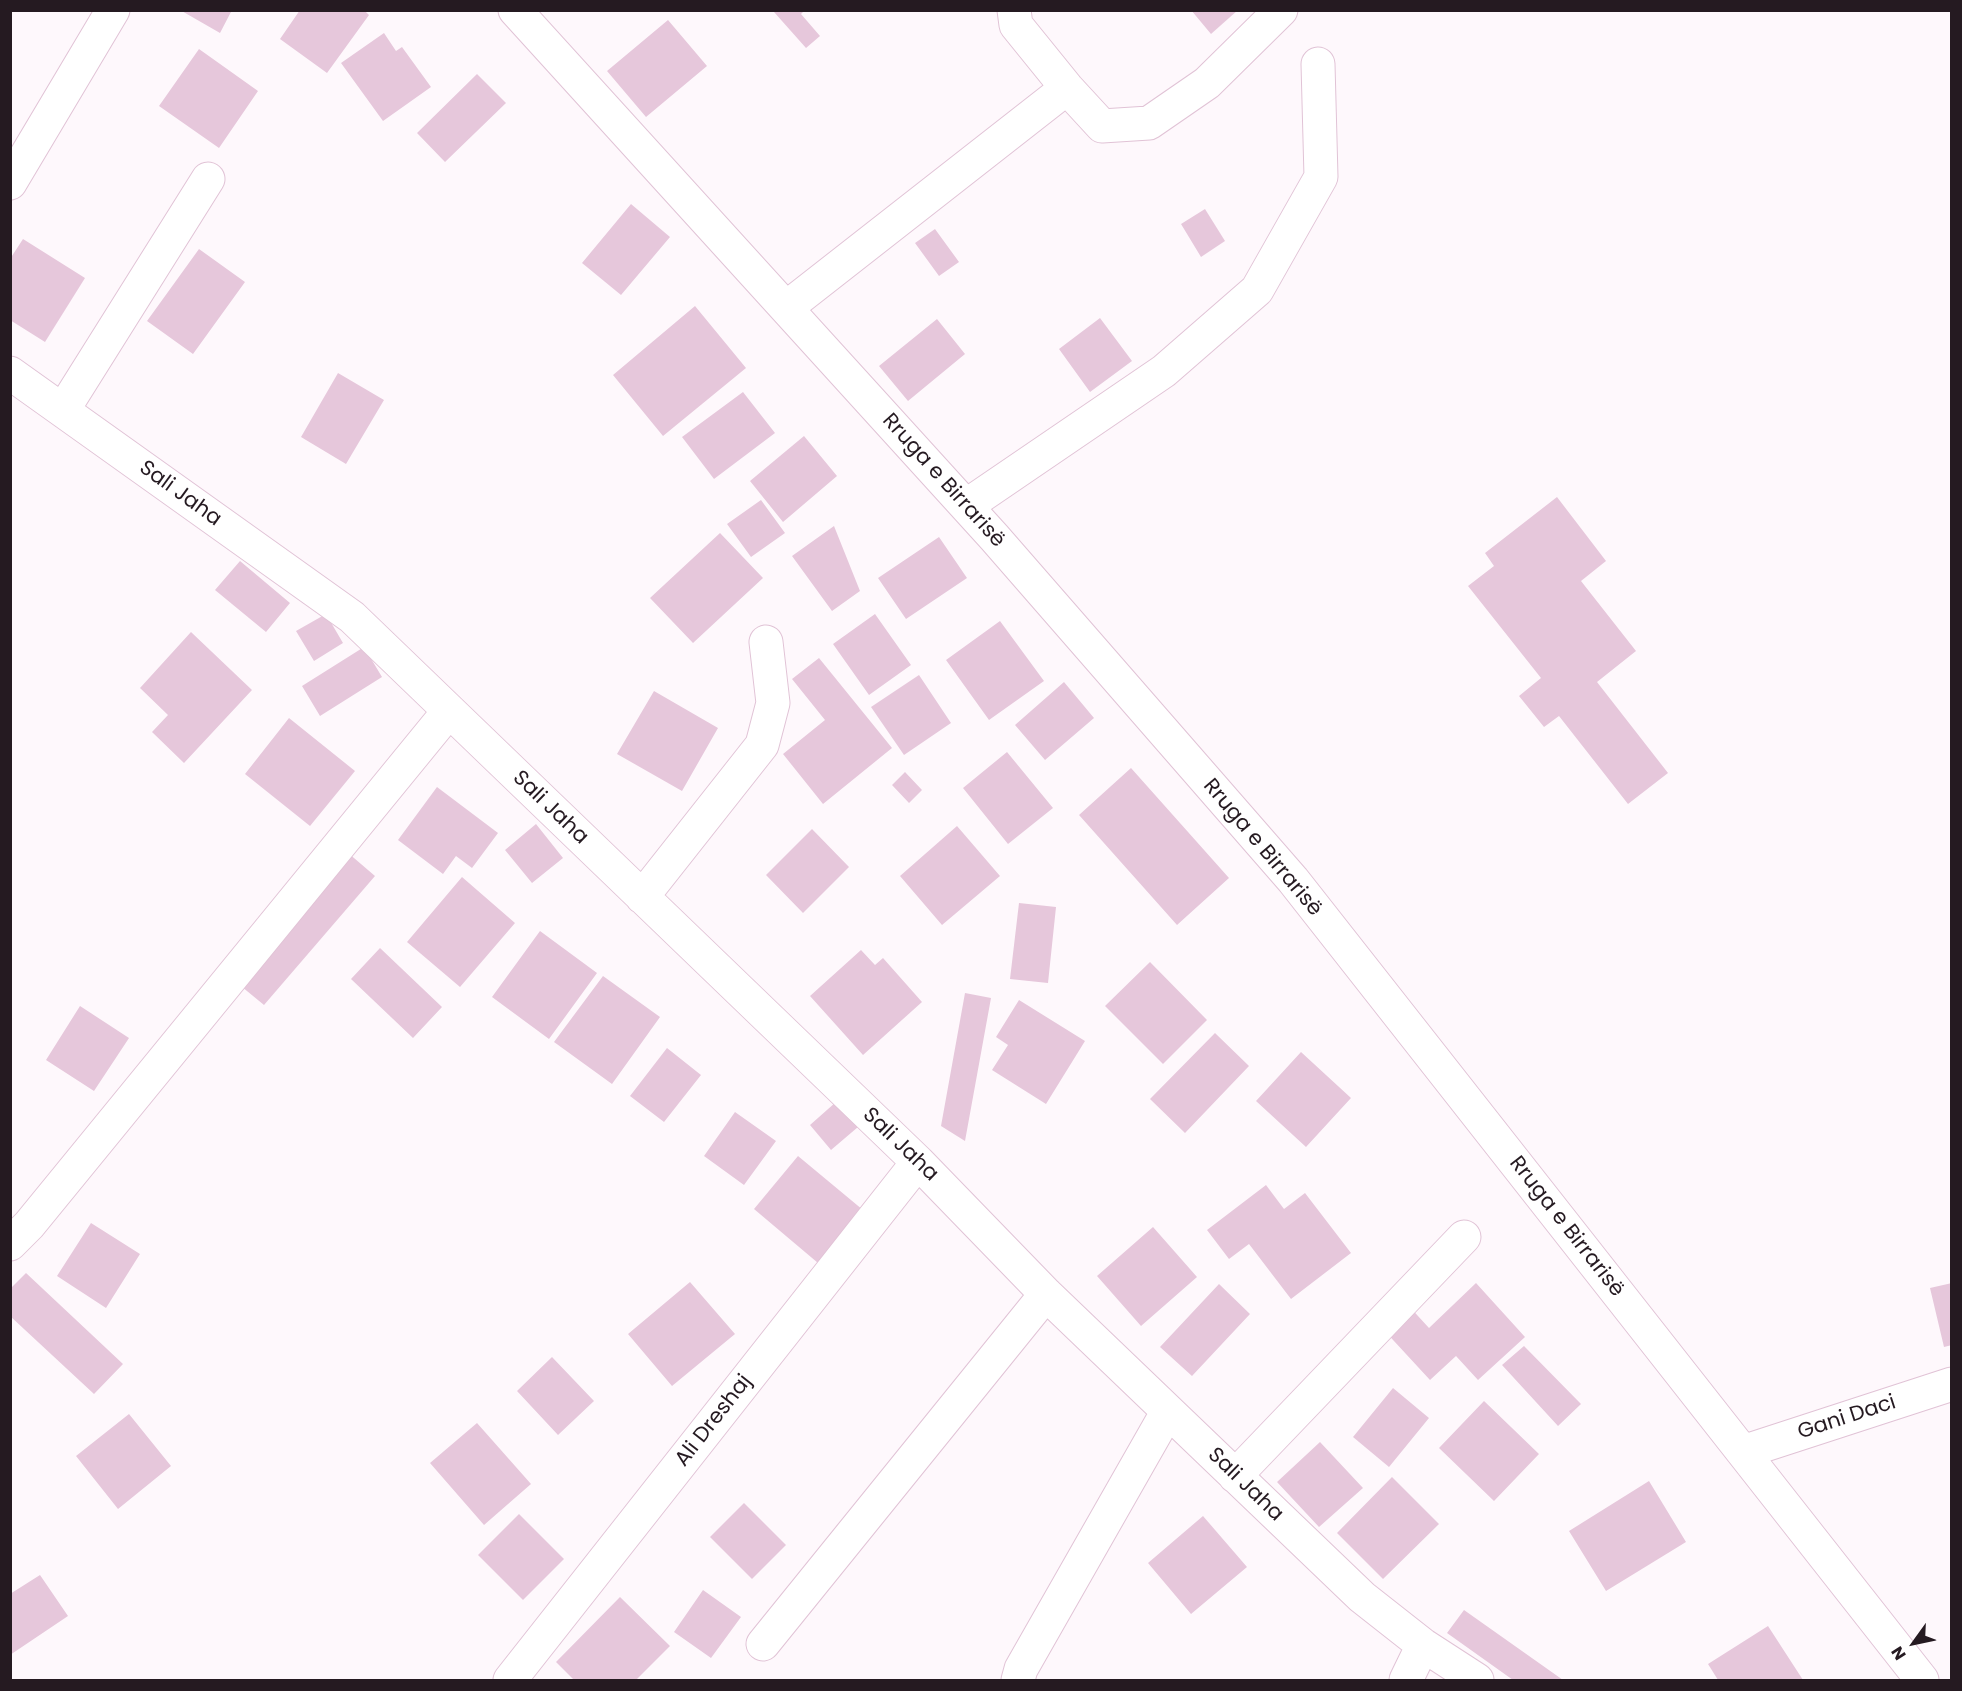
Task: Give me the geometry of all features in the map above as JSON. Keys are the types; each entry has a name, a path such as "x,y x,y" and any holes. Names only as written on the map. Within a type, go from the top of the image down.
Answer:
{"street":[{"path":"10,183 113,10"},
{"name":"Rruga e Birrarisë","path":"493,10 555,55"},
{"name":"Rruga e Birrarisë","path":"515,10 966,506 1293,880 1922,1680"},
{"path":"1014,10 1016,25 1067,88 1102,126 1149,123 1207,82 1281,10"},
{"path":"966,506 1164,371 1257,290 1321,177 1318,64"},
{"path":"786,308 1067,88"},
{"path":"63,410 208,179"},
{"name":"Sali Jaha","path":"10,373 352,617 918,1162 1046,1294 1362,1598 1423,1645 1477,1680"},
{"path":"642,897 762,745 773,703 766,642"},
{"path":"10,1244 29,1225 449,711"},
{"name":"Ali Dreshaj","path":"510,1680 918,1162"},
{"path":"1235,1476 1464,1237"},
{"path":"763,1644 1046,1294"},
{"name":"Gani Daci","path":"1743,1452 1952,1384"},
{"path":"1018,1680 1021,1669 1168,1411"},
{"path":"1406,1680 1423,1645"}],"building":[{"path":"180,10 232,10 220,33"},
{"path":"300,10 364,10 369,15 327,73 280,39"},
{"path":"776,10 805,10 801,14 820,36 806,48 774,12"},
{"path":"1191,10 1238,10 1211,34"},
{"path":"668,20 707,66 646,117 607,71"},
{"path":"384,33 396,51 402,47 431,87 383,121 341,63"},
{"path":"199,49 258,91 219,148 159,106"},
{"path":"477,74 506,103 445,162 417,133"},
{"path":"631,204 670,237 621,295 582,263"},
{"path":"1205,209 1225,241 1201,257 1181,224"},
{"path":"935,229 959,262 939,276 915,243"},
{"path":"23,239 85,278 45,342 10,320 10,259"},
{"path":"199,249 245,282 193,354 147,321"},
{"path":"695,306 746,368 663,436 613,375"},
{"path":"1100,318 1132,361 1090,392 1059,349"},
{"path":"937,319 965,354 908,401 879,366"},
{"path":"338,373 384,400 346,464 301,437"},
{"path":"743,392 775,433 714,479 682,437"},
{"path":"804,436 837,476 783,522 750,481"},
{"path":"1557,497 1606,561 1581,581 1636,651 1597,682 1668,773 1628,804 1559,716 1544,727 1519,696 1541,678 1468,586 1494,566 1485,553"},
{"path":"761,500 785,533 751,557 727,524"},
{"path":"834,526 860,591 832,611 792,556"},
{"path":"720,533 763,578 693,643 650,598"},
{"path":"939,537 967,578 906,619 878,578"},
{"path":"240,561 290,603 266,632 215,590"},
{"path":"326,614 343,643 314,661 296,631"},
{"path":"875,614 911,665 869,695 833,644"},
{"path":"1000,621 1044,681 989,720 946,660"},
{"path":"191,632 252,690 184,763 152,732 168,715 140,688"},
{"path":"364,647 382,677 320,716 302,686"},
{"path":"819,658 892,748 823,804 783,754 825,720 792,679"},
{"path":"919,675 951,723 904,755 871,707"},
{"path":"1064,682 1094,718 1045,760 1015,725"},
{"path":"654,691 718,728 682,791 617,754"},
{"path":"289,718 355,771 310,826 245,774"},
{"path":"1007,752 1053,808 1008,844 963,788"},
{"path":"1131,768 1229,878 1177,925 1079,815"},
{"path":"905,772 922,790 909,803 892,785"},
{"path":"437,787 498,833 472,868 456,856 443,874 398,840"},
{"path":"536,824 563,858 532,883 505,850"},
{"path":"957,826 1000,876 942,925 900,876"},
{"path":"812,829 849,867 803,913 766,875"},
{"path":"347,852 375,876 264,1005 236,982"},
{"path":"462,877 515,923 460,987 407,942"},
{"path":"1019,903 1056,907 1048,983 1010,979"},
{"path":"540,931 597,973 549,1039 492,997"},
{"path":"380,948 442,1007 413,1038 351,979"},
{"path":"861,950 875,965 883,958 922,1002 863,1055 810,996"},
{"path":"1150,962 1207,1020 1163,1064 1105,1006"},
{"path":"603,976 660,1017 612,1084 554,1042"},
{"path":"965,993 991,998 965,1141 941,1126"},
{"path":"1019,1000 1085,1041 1046,1104 992,1070 1008,1045 996,1037"},
{"path":"80,1006 129,1038 94,1091 46,1060"},
{"path":"1215,1033 1249,1066 1185,1133 1150,1099"},
{"path":"667,1048 701,1075 664,1122 630,1096"},
{"path":"1301,1052 1351,1098 1306,1147 1256,1101"},
{"path":"836,1102 858,1127 831,1150 810,1125"},
{"path":"735,1112 776,1141 744,1185 704,1156"},
{"path":"798,1156 863,1210 818,1263 754,1209"},
{"path":"1266,1185 1284,1209 1305,1193 1351,1253 1291,1299 1249,1244 1229,1259 1207,1230"},
{"path":"91,1223 140,1254 106,1308 57,1276"},
{"path":"1153,1227 1197,1277 1141,1326 1097,1276"},
{"path":"26,1273 123,1364 94,1394 10,1316 10,1289"},
{"path":"690,1282 735,1334 672,1386 628,1334"},
{"path":"1476,1283 1525,1337 1478,1380 1456,1356 1430,1380 1382,1328 1407,1304 1429,1328"},
{"path":"1952,1283 1952,1345 1944,1347 1930,1288"},
{"path":"1219,1284 1250,1314 1192,1376 1160,1347"},
{"path":"1524,1346 1581,1404 1558,1426 1502,1365"},
{"path":"552,1357 594,1401 558,1435 517,1391"},
{"path":"1393,1388 1429,1418 1389,1467 1353,1437"},
{"path":"1484,1401 1539,1454 1494,1501 1439,1448"},
{"path":"129,1414 171,1466 118,1509 76,1456"},
{"path":"477,1423 531,1484 484,1525 430,1463"},
{"path":"1320,1442 1363,1488 1319,1527 1277,1482"},
{"path":"1392,1477 1439,1524 1383,1579 1337,1533"},
{"path":"1649,1481 1686,1542 1606,1591 1569,1531"},
{"path":"744,1503 786,1545 752,1579 710,1537"},
{"path":"519,1514 564,1559 523,1600 478,1555"},
{"path":"1203,1516 1247,1567 1191,1614 1148,1563"},
{"path":"40,1575 68,1616 10,1655 10,1594"},
{"path":"703,1590 741,1617 711,1658 674,1632"},
{"path":"620,1597 670,1646 636,1680 574,1680 556,1662"},
{"path":"1464,1610 1563,1680 1513,1680 1447,1633"},
{"path":"1768,1626 1803,1680 1718,1680 1708,1664"}]}
